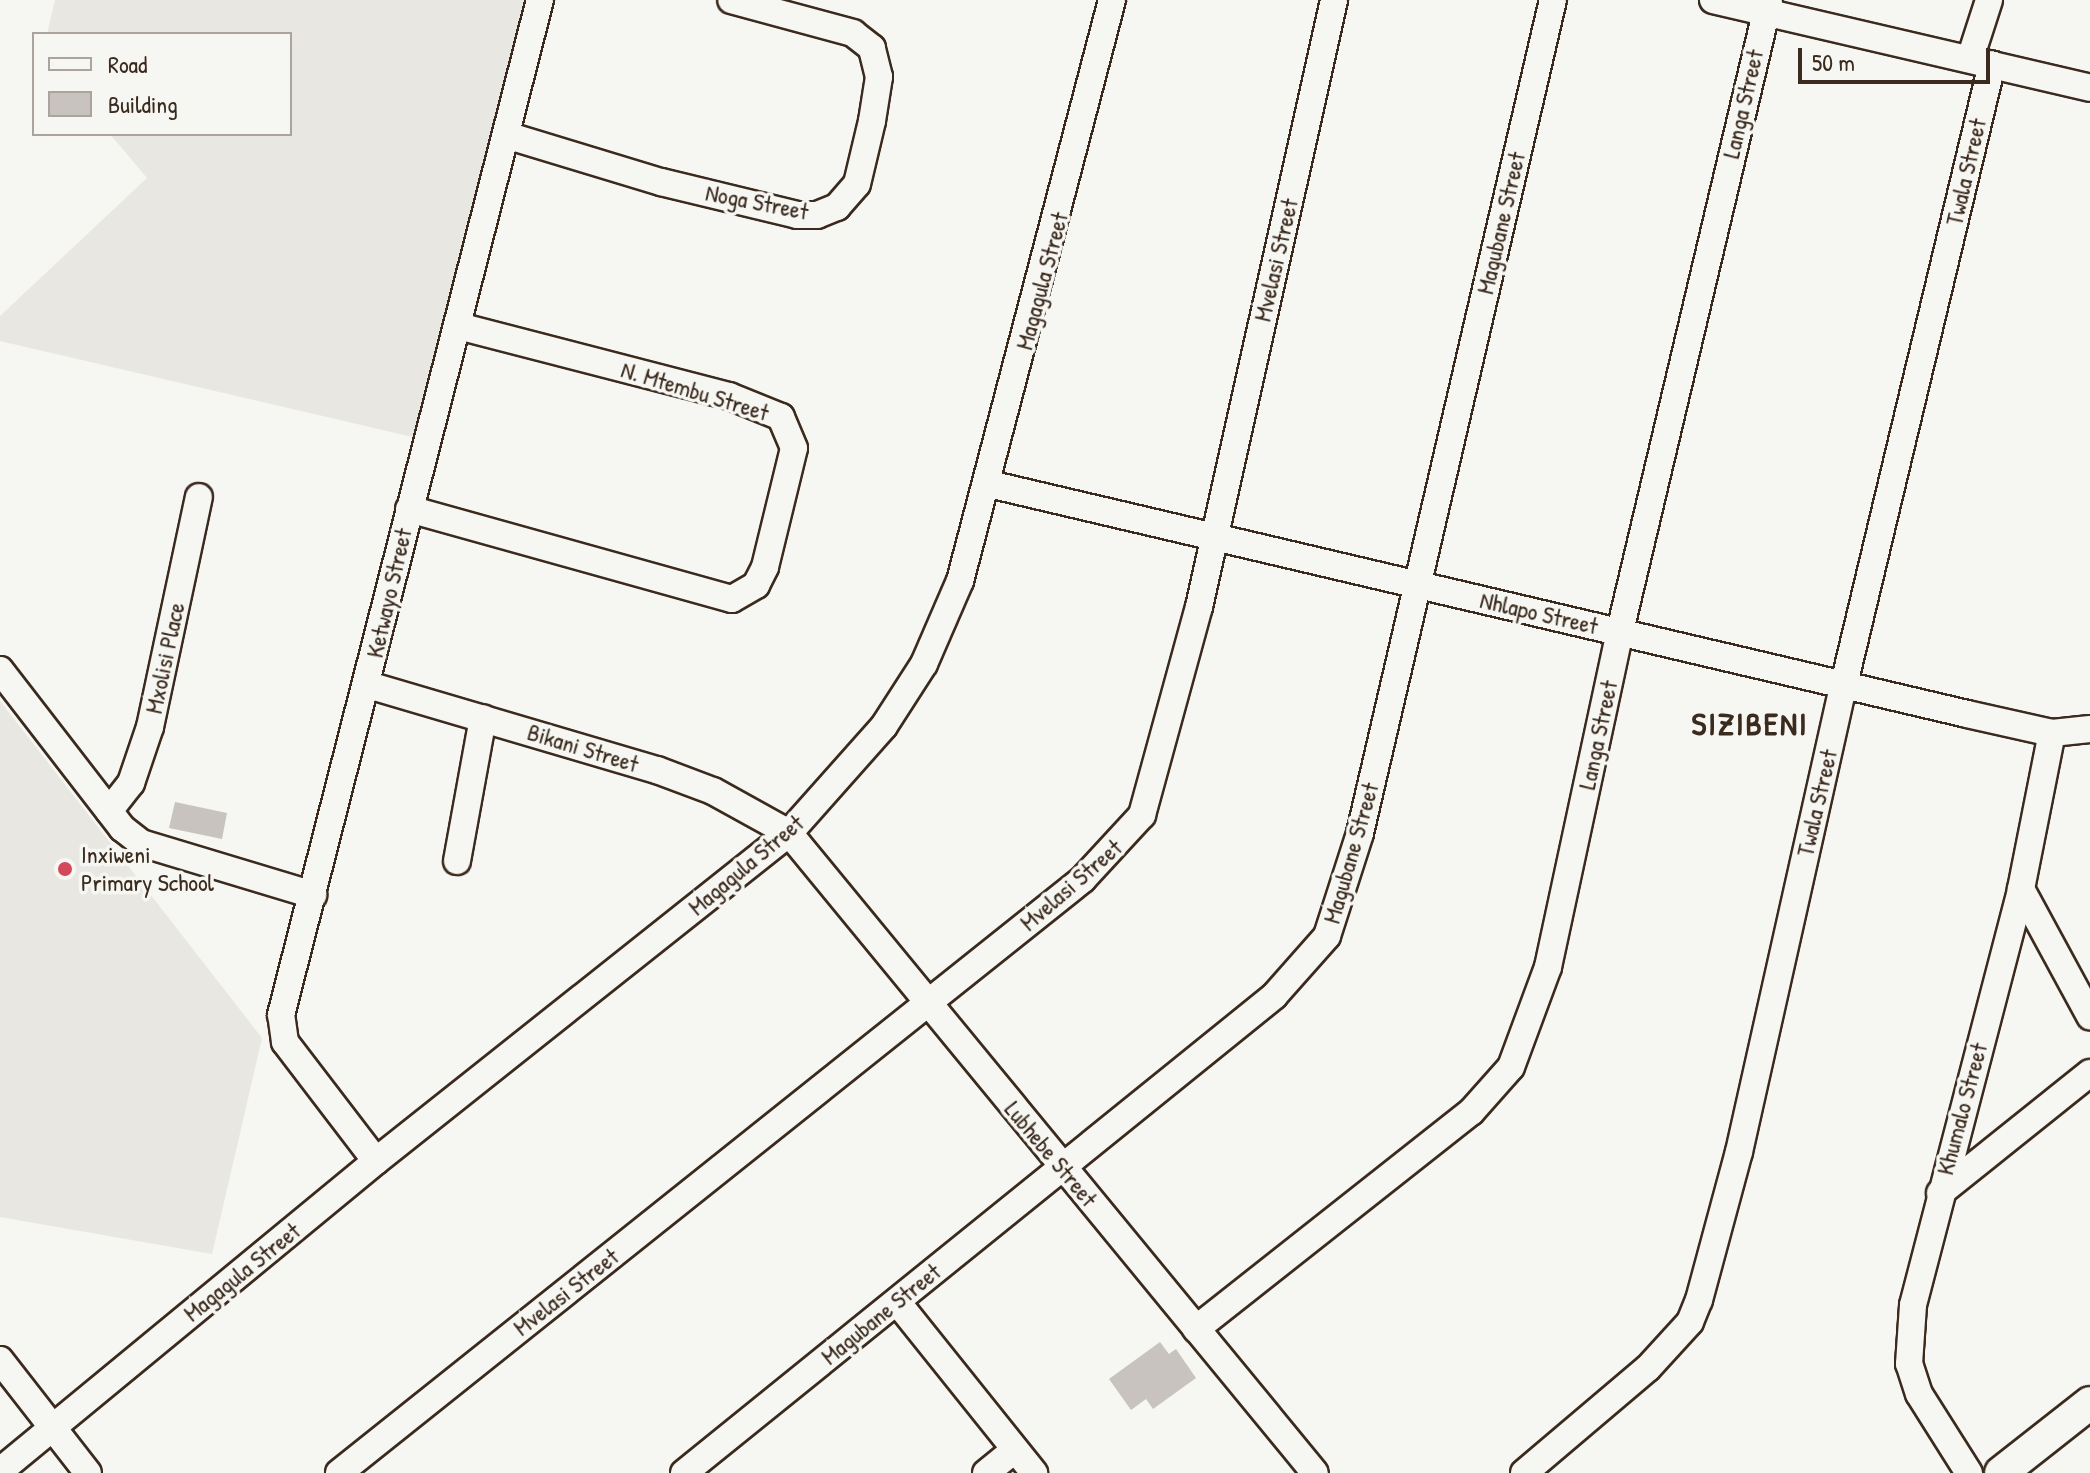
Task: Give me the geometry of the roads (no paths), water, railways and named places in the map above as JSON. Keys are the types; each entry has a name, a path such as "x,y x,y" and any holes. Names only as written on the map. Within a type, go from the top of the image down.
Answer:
{"street":[{"name":"Ketwayo Street","path":"376,1161 285,1042 282,1028 409,509 540,0"},
{"name":"Noga Street","path":"506,135 661,182 797,215 817,215 837,207 857,184 872,121 879,77 872,48 853,33 731,0"},
{"name":"Magagula Street","path":"0,1471 376,1161 789,833 855,763 924,664 960,581 989,484 1112,0"},
{"name":"Mvelasi Street","path":"339,1473 1083,879 1142,815 1175,710 1334,0"},
{"name":"Magubane Street","path":"684,1473 1274,996 1321,946 1356,846 1553,0"},
{"path":"1713,0 1767,6 2090,88"},
{"name":"Twala Street","path":"1524,1473 1656,1360 1690,1322 1699,1300 1739,1152 1844,684 1981,61 1989,0"},
{"name":"Langa Street","path":"1196,1329 1471,1112 1511,1067 1548,967 1620,631 1767,6"},
{"name":"N. Mtembu Street","path":"409,509 732,599 756,585 765,567 794,448 781,417 729,396 458,326"},
{"name":"Nhlapo Street","path":"989,484 2052,733 2090,729"},
{"name":"Mxolisi Place","path":"109,811 131,783 147,738 199,497"},
{"path":"0,670 109,811 141,843 313,895"},
{"name":"Bikani Street","path":"368,685 713,791 789,833"},
{"path":"457,861 483,718"},
{"name":"Khumalo Street","path":"1969,1473 1919,1394 1909,1364 1915,1290 2021,889 2052,733"},
{"name":"Lubhebe Street","path":"789,833 1315,1473"},
{"path":"2021,889 2090,1016"},
{"path":"1940,1193 2090,1073"},
{"path":"898,1303 1034,1473"},
{"path":"0,1360 88,1473"},
{"path":"2001,1473 2090,1403"},
{"path":"986,1473 1014,1450"}],"place":[{"name":"Inxiweni Primary School","path":"65,869"}],"district":[{"name":"SIZIBENI","path":"1750,724"}]}
